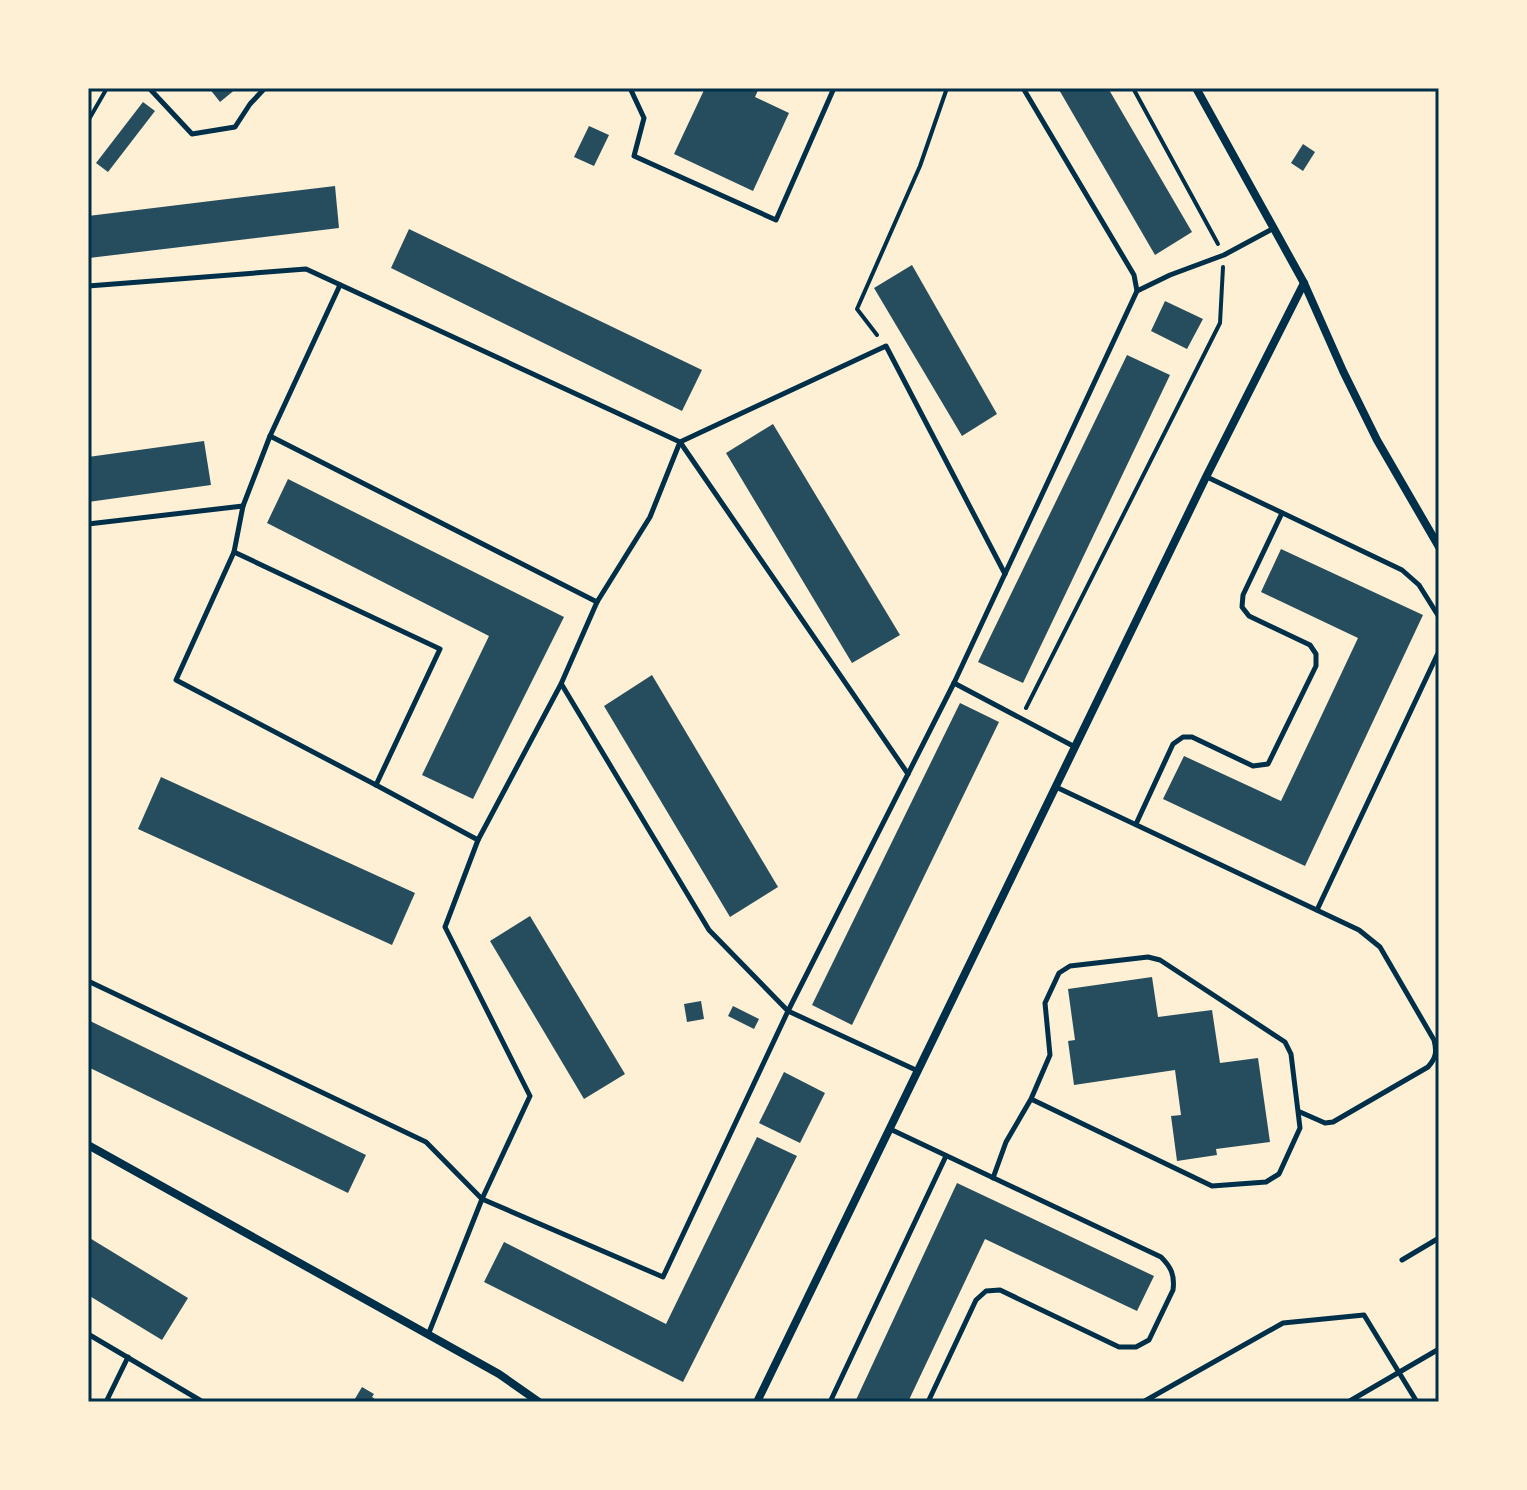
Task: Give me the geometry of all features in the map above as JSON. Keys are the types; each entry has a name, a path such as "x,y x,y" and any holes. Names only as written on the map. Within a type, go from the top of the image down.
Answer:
{"street":[{"path":"1196,88 1304,283 1368,423 1439,547"},
{"path":"757,1402 1206,477 1304,283"},
{"path":"88,1145 507,1379 539,1402"}],"lane":[{"path":"149,88 192,134 235,127 265,88"},
{"path":"630,88 644,118 634,156 776,220 834,88"},
{"path":"88,981 426,1142 482,1199 663,1277 788,1011 954,683 1137,291 1134,275 1023,88"},
{"path":"1137,291 1224,255 1275,228"},
{"path":"88,286 306,269 680,442 908,774"},
{"path":"340,285 270,436 243,506 234,552 176,680 478,840"},
{"path":"428,1335 482,1199 530,1096 445,927 478,840 561,684 597,602 650,517 680,442 886,346 1005,575"},
{"path":"270,436 597,602"},
{"path":"1206,477 1402,570 1419,585 1439,617"},
{"path":"88,524 243,506"},
{"path":"1136,824 1173,744 1183,737 1192,737 1253,766 1268,764 1316,666 1316,654 1310,645 1249,616 1241,602 1282,513"},
{"path":"234,552 440,649 376,785"},
{"path":"1317,910 1439,651"},
{"path":"954,683 1075,747"},
{"path":"561,684 709,930 788,1011 918,1071"},
{"path":"1055,787 1365,933 1380,947 1434,1040 1437,1056 1428,1067 1333,1122 1325,1123 1300,1112"},
{"path":"993,1178 1006,1142 1031,1099 1050,1055 1045,1003 1059,973 1070,966 1148,957 1160,960 1285,1042 1291,1054 1300,1112 1299,1133 1276,1178 1219,1187 1031,1099"},
{"path":"890,1129 1161,1257 1172,1271 1173,1290 1149,1340 1128,1348 1119,1347 1000,1290 986,1291 976,1300 928,1402"},
{"path":"830,1402 946,1156"},
{"path":"1402,1260 1439,1238"},
{"path":"1143,1402 1283,1323 1364,1315 1417,1402"},
{"path":"88,1334 203,1402"},
{"path":"1348,1402 1439,1349"},
{"path":"106,1402 128,1357"}],"path":[{"path":"88,121 107,88"},
{"path":"886,346 857,309 920,166 947,88"},
{"path":"1021,719 1220,323 1224,255 1133,88"}],"building":[{"path":"209,88 237,88 220,102"},
{"path":"705,88 759,88 755,97 789,113 753,191 674,154"},
{"path":"1058,88 1108,88 1192,232 1155,255"},
{"path":"143,102 155,111 108,172 96,163"},
{"path":"589,126 609,135 594,166 574,157"},
{"path":"1303,144 1315,152 1303,171 1291,163"},
{"path":"335,186 339,228 89,258 88,216"},
{"path":"409,229 702,370 682,411 391,268"},
{"path":"912,265 997,414 962,436 874,288"},
{"path":"1165,301 1203,319 1187,349 1151,331"},
{"path":"1127,355 1170,375 1023,683 978,662"},
{"path":"773,424 900,635 852,663 726,453"},
{"path":"204,441 211,485 88,502 88,457"},
{"path":"288,479 564,617 473,799 422,775 489,636 267,523"},
{"path":"1281,549 1423,615 1305,866 1163,799 1184,756 1281,801 1318,723 1358,638 1261,592"},
{"path":"652,675 778,887 730,917 604,706"},
{"path":"960,703 999,722 852,1025 812,1005"},
{"path":"161,777 415,893 392,945 138,829"},
{"path":"530,916 625,1074 584,1099 490,941"},
{"path":"1152,977 1158,1017 1212,1010 1220,1063 1258,1058 1270,1142 1216,1149 1217,1155 1177,1161 1171,1116 1181,1115 1175,1070 1074,1085 1068,1041 1075,1040 1068,989"},
{"path":"701,1001 704,1019 687,1022 684,1004"},
{"path":"733,1006 759,1019 754,1029 728,1016"},
{"path":"88,1020 366,1155 348,1193 88,1067"},
{"path":"784,1072 825,1093 800,1143 759,1123"},
{"path":"757,1137 797,1156 683,1382 484,1282 504,1242 666,1324"},
{"path":"957,1183 1154,1276 1137,1311 985,1239 908,1402 855,1402"},
{"path":"88,1237 188,1298 162,1340 88,1295"},
{"path":"362,1387 374,1394 372,1397 379,1402 353,1402"}]}
